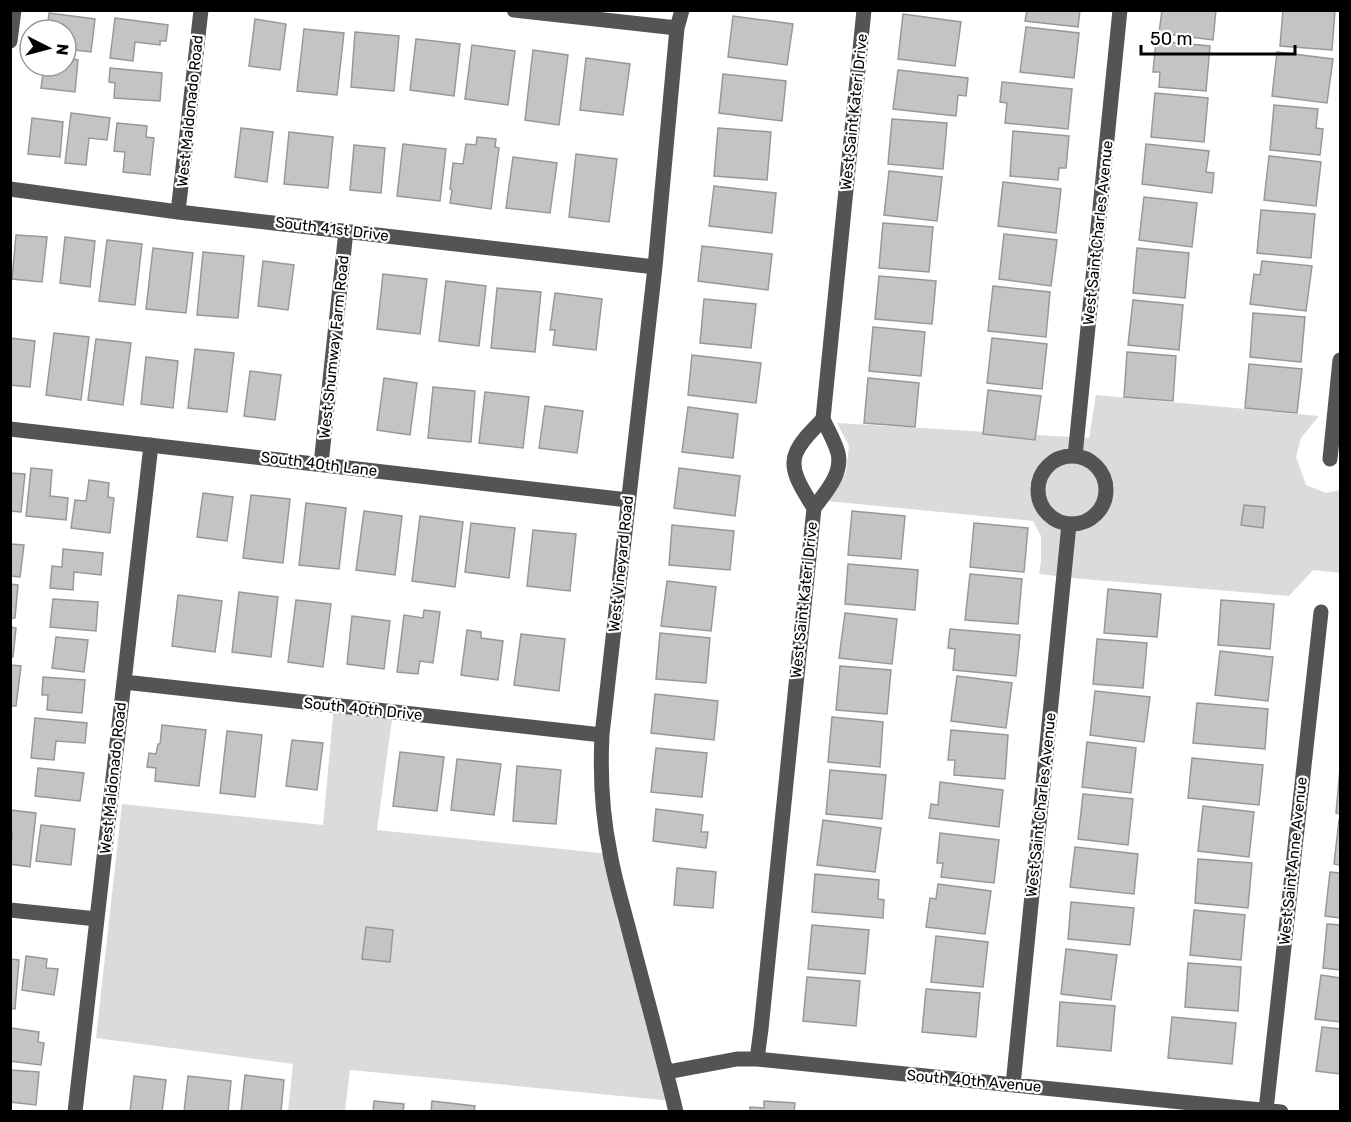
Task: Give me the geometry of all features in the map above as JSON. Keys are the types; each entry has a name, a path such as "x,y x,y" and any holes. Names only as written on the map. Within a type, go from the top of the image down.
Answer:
{"street":[{"path":"10,41 14,10"},
{"name":"West Maldonado Road","path":"178,212 201,10"},
{"path":"514,10 677,28"},
{"name":"West Vineyard Road","path":"676,1112 610,854 600,774 602,735 655,267 677,28 682,10"},
{"name":"West Saint Kateri Drive","path":"757,1059 814,508 795,472 795,457 802,443 823,419 864,10"},
{"name":"West Saint Charles Avenue","path":"1075,456 1120,10"},
{"name":"South 41st Drive","path":"10,189 178,212 655,267"},
{"name":"West Shumway Farm Road","path":"321,464 346,231"},
{"path":"1330,459 1341,360"},
{"path":"814,508 833,480 839,461 838,451 823,419"},
{"name":"South 40th Lane","path":"10,429 628,500"},
{"name":"West Maldonado Road","path":"75,1112 151,445"},
{"path":"1075,456 1092,462 1103,476 1107,493 1100,510 1087,521 1069,524 1053,518 1041,505 1038,487 1044,470 1058,459 1075,456"},
{"name":"West Saint Charles Avenue","path":"1013,1085 1069,524"},
{"name":"West Saint Anne Avenue","path":"1274,1111 1320,612"},
{"name":"South 40th Drive","path":"124,682 602,735"},
{"path":"10,910 97,919"},
{"name":"South 40th Avenue","path":"667,1072 737,1059 757,1059 1274,1111"}],"shaded area":[{"path":"1096,395 1319,416 1301,438 1296,457 1306,485 1326,493 1340,490 1340,573 1313,570 1289,596 1039,574 1041,536 1033,521 827,501 846,472 849,446 837,423 1089,438"},
{"path":"334,705 393,712 377,830 610,854 673,1101 350,1070 345,1111 288,1111 293,1064 96,1038 122,804 323,825"}],"building":[{"path":"1027,10 1080,10 1078,27 1025,21"},
{"path":"1162,10 1216,10 1213,40 1159,33"},
{"path":"1283,10 1335,10 1332,50 1280,46"},
{"path":"49,13 95,19 91,52 78,50 78,18 48,18"},
{"path":"903,14 961,22 955,66 898,59"},
{"path":"733,16 793,24 787,65 728,57"},
{"path":"115,18 168,25 166,41 160,41 160,45 135,42 133,61 110,58"},
{"path":"255,19 286,24 280,70 249,66"},
{"path":"1026,27 1079,33 1074,78 1020,72"},
{"path":"304,29 344,33 337,95 297,91"},
{"path":"355,32 399,36 394,91 351,87"},
{"path":"416,39 460,44 454,96 410,90"},
{"path":"1156,41 1210,46 1206,91 1159,87 1160,72 1153,72"},
{"path":"472,45 515,51 508,105 465,99"},
{"path":"533,50 568,55 559,125 525,120"},
{"path":"1277,52 1333,59 1327,103 1272,96"},
{"path":"586,58 630,64 623,115 580,110"},
{"path":"110,68 162,73 160,101 114,98 115,83 109,82"},
{"path":"898,70 968,78 966,96 958,95 956,116 893,109"},
{"path":"723,74 786,81 782,121 719,113"},
{"path":"42,78 76,78 75,92 41,88"},
{"path":"1002,82 1072,89 1068,129 1005,123 1007,103 1000,102"},
{"path":"1155,93 1208,98 1204,142 1151,137"},
{"path":"1274,105 1318,109 1316,128 1323,129 1320,155 1270,150"},
{"path":"71,113 110,118 107,140 89,138 86,165 65,163"},
{"path":"32,118 63,122 60,157 28,154"},
{"path":"892,119 947,123 943,169 888,164"},
{"path":"117,123 147,126 146,137 154,138 150,175 123,172 125,152 114,151"},
{"path":"241,128 273,132 267,182 235,177"},
{"path":"718,128 771,132 767,180 714,176"},
{"path":"1013,131 1069,136 1066,168 1059,168 1058,180 1010,176"},
{"path":"289,132 333,137 328,188 284,184"},
{"path":"477,137 496,139 495,147 499,148 491,209 450,203 453,163 463,164 466,144 476,145"},
{"path":"403,144 446,149 440,201 397,196"},
{"path":"1146,144 1209,151 1206,172 1214,173 1212,193 1142,184"},
{"path":"354,145 385,148 381,193 350,190"},
{"path":"576,154 617,159 609,222 569,217"},
{"path":"1269,156 1321,162 1316,206 1264,200"},
{"path":"513,157 557,163 550,213 506,208"},
{"path":"889,171 942,177 937,221 884,215"},
{"path":"1003,182 1061,189 1056,233 998,226"},
{"path":"714,186 776,193 772,233 709,226"},
{"path":"1144,197 1197,203 1192,247 1139,240"},
{"path":"1261,210 1315,214 1311,258 1257,253"},
{"path":"883,223 933,227 929,272 879,268"},
{"path":"1004,234 1057,240 1051,286 999,279"},
{"path":"16,235 47,237 42,282 12,279"},
{"path":"65,237 95,241 90,287 60,283"},
{"path":"107,240 142,244 135,305 99,301"},
{"path":"702,246 772,254 768,290 698,281"},
{"path":"153,248 193,253 186,313 146,309"},
{"path":"1137,248 1189,253 1185,298 1133,293"},
{"path":"203,252 244,256 238,318 197,315"},
{"path":"263,261 294,265 288,310 258,306"},
{"path":"1262,261 1312,266 1306,311 1250,304 1254,274 1260,275"},
{"path":"383,274 427,279 420,334 377,329"},
{"path":"879,276 936,281 932,324 875,319"},
{"path":"446,281 486,286 479,346 439,341"},
{"path":"993,286 1050,292 1046,337 988,331"},
{"path":"497,288 541,292 535,352 491,348"},
{"path":"555,293 602,299 596,350 553,345 555,330 550,330"},
{"path":"704,299 756,304 751,348 700,343"},
{"path":"1133,300 1183,305 1179,350 1128,345"},
{"path":"1253,313 1305,317 1301,362 1250,357"},
{"path":"873,327 925,332 921,376 869,371"},
{"path":"54,333 89,337 81,400 46,395"},
{"path":"10,338 35,341 30,387 10,385"},
{"path":"992,338 1047,344 1042,389 987,383"},
{"path":"96,339 131,343 123,405 88,400"},
{"path":"195,349 234,353 227,412 188,408"},
{"path":"1127,352 1176,356 1173,401 1124,397"},
{"path":"692,355 761,363 756,403 688,395"},
{"path":"146,357 178,361 173,408 141,404"},
{"path":"1249,364 1302,369 1297,413 1245,408"},
{"path":"250,371 281,375 275,420 244,416"},
{"path":"384,378 417,383 410,435 377,430"},
{"path":"868,378 919,383 915,427 864,423"},
{"path":"433,387 475,391 471,442 428,438"},
{"path":"988,390 1041,396 1035,440 983,434"},
{"path":"485,392 529,397 523,448 479,443"},
{"path":"545,406 583,411 577,453 539,448"},
{"path":"688,407 738,414 733,458 682,452"},
{"path":"31,468 52,470 50,496 68,498 66,520 26,516"},
{"path":"679,468 740,476 735,516 674,508"},
{"path":"10,473 25,474 21,512 10,511"},
{"path":"89,480 109,483 108,497 114,498 110,533 71,528 75,500 86,501"},
{"path":"203,493 233,497 227,541 197,537"},
{"path":"251,495 290,499 283,563 243,558"},
{"path":"306,503 346,508 339,569 299,565"},
{"path":"1244,505 1265,507 1263,528 1241,525"},
{"path":"364,511 402,516 395,575 356,570"},
{"path":"852,511 905,516 901,559 848,555"},
{"path":"420,516 463,522 455,587 412,581"},
{"path":"471,523 515,528 509,578 465,572"},
{"path":"974,523 1028,528 1024,572 970,567"},
{"path":"672,525 734,531 730,570 669,565"},
{"path":"533,530 576,534 570,591 527,586"},
{"path":"10,544 24,545 20,577 10,576"},
{"path":"63,549 103,553 101,575 74,572 73,590 50,588 52,566 62,567"},
{"path":"848,564 918,570 915,610 845,604"},
{"path":"970,574 1022,579 1018,624 965,620"},
{"path":"667,581 716,587 711,631 661,626"},
{"path":"10,584 18,585 15,618 10,618"},
{"path":"1108,589 1161,594 1157,637 1104,633"},
{"path":"239,592 278,597 271,657 232,652"},
{"path":"178,595 222,601 215,652 172,646"},
{"path":"53,599 98,602 96,631 50,627"},
{"path":"296,600 331,604 323,667 288,662"},
{"path":"1221,600 1274,604 1270,649 1218,645"},
{"path":"424,610 440,612 433,663 420,661 418,674 397,672 404,615 423,618"},
{"path":"845,613 897,619 892,664 839,658"},
{"path":"352,616 390,621 384,669 347,664"},
{"path":"10,627 16,628 13,657 10,657"},
{"path":"950,629 1020,635 1016,676 953,670 955,649 948,648"},
{"path":"467,630 481,632 481,638 503,641 498,680 461,675"},
{"path":"660,633 710,638 706,683 656,679"},
{"path":"521,634 565,639 559,691 514,685"},
{"path":"56,637 88,640 84,672 52,668"},
{"path":"1097,639 1147,643 1143,688 1093,684"},
{"path":"1220,651 1273,657 1268,701 1215,695"},
{"path":"10,665 21,666 16,706 10,706"},
{"path":"840,666 891,670 887,714 836,710"},
{"path":"957,676 1012,683 1006,728 951,721"},
{"path":"43,677 85,680 82,713 47,710 48,695 42,695"},
{"path":"1095,691 1150,697 1144,742 1090,735"},
{"path":"655,694 718,701 714,740 651,733"},
{"path":"1197,703 1268,709 1265,749 1193,743"},
{"path":"832,717 883,722 880,767 828,762"},
{"path":"35,718 87,723 85,743 56,741 54,760 31,758"},
{"path":"162,725 206,730 199,786 155,781 156,768 147,767 149,753 156,754 158,744 160,744"},
{"path":"951,730 1008,735 1005,779 954,775 955,760 948,760"},
{"path":"227,731 262,735 255,797 220,793"},
{"path":"292,740 323,743 317,790 286,786"},
{"path":"1087,742 1136,748 1131,793 1082,787"},
{"path":"656,748 707,753 702,797 651,792"},
{"path":"400,752 444,757 437,811 393,806"},
{"path":"1192,758 1263,765 1259,805 1188,798"},
{"path":"457,759 501,764 494,815 451,810"},
{"path":"517,766 561,770 556,824 513,821"},
{"path":"38,768 84,773 80,801 35,796"},
{"path":"1340,769 1340,814 1336,813"},
{"path":"830,770 886,775 882,819 826,814"},
{"path":"940,782 1003,790 999,827 929,818 931,804 938,805"},
{"path":"1083,794 1133,799 1128,845 1078,839"},
{"path":"1203,806 1254,812 1249,857 1198,851"},
{"path":"656,809 703,815 701,832 708,832 706,848 653,841"},
{"path":"10,810 36,813 30,867 10,864 12,833 10,833"},
{"path":"823,820 881,828 875,872 817,865"},
{"path":"1340,820 1340,865 1334,864"},
{"path":"41,825 75,829 71,865 36,861"},
{"path":"940,833 999,840 994,883 941,877 943,863 937,863"},
{"path":"1075,847 1138,854 1134,894 1070,887"},
{"path":"1198,859 1252,863 1248,908 1195,903"},
{"path":"677,868 716,872 713,908 674,905"},
{"path":"1330,872 1340,873 1340,918 1325,916"},
{"path":"815,874 879,880 878,899 884,900 883,918 812,912"},
{"path":"938,884 991,891 985,934 926,927 930,898 936,899"},
{"path":"1071,902 1134,908 1130,945 1068,939"},
{"path":"1194,910 1245,915 1241,960 1190,955"},
{"path":"1327,924 1340,925 1340,970 1323,968"},
{"path":"812,925 869,930 865,974 808,969"},
{"path":"366,927 393,930 390,962 362,959"},
{"path":"936,936 988,942 983,987 931,982"},
{"path":"1066,949 1117,955 1111,1000 1061,994"},
{"path":"26,956 47,959 46,968 58,969 54,995 22,990"},
{"path":"10,959 19,960 15,1009 10,1008"},
{"path":"1188,963 1241,967 1238,1011 1185,1007"},
{"path":"1321,975 1340,978 1340,1022 1315,1019"},
{"path":"807,977 860,981 856,1026 803,1021"},
{"path":"926,989 980,993 976,1037 922,1032"},
{"path":"1060,1002 1115,1006 1111,1051 1057,1046"},
{"path":"1172,1017 1236,1023 1232,1064 1168,1058"},
{"path":"1322,1027 1340,1029 1340,1074 1316,1071"},
{"path":"11,1028 39,1032 38,1042 44,1043 41,1065 10,1061"},
{"path":"10,1070 39,1072 36,1105 10,1102"},
{"path":"245,1075 284,1080 281,1112 241,1112"},
{"path":"134,1076 166,1080 162,1112 130,1112"},
{"path":"188,1076 231,1081 228,1112 184,1112"},
{"path":"374,1101 404,1104 403,1112 373,1112"},
{"path":"432,1101 475,1106 474,1112 431,1112"},
{"path":"764,1101 795,1103 794,1112 750,1112 750,1107 764,1108"}]}
